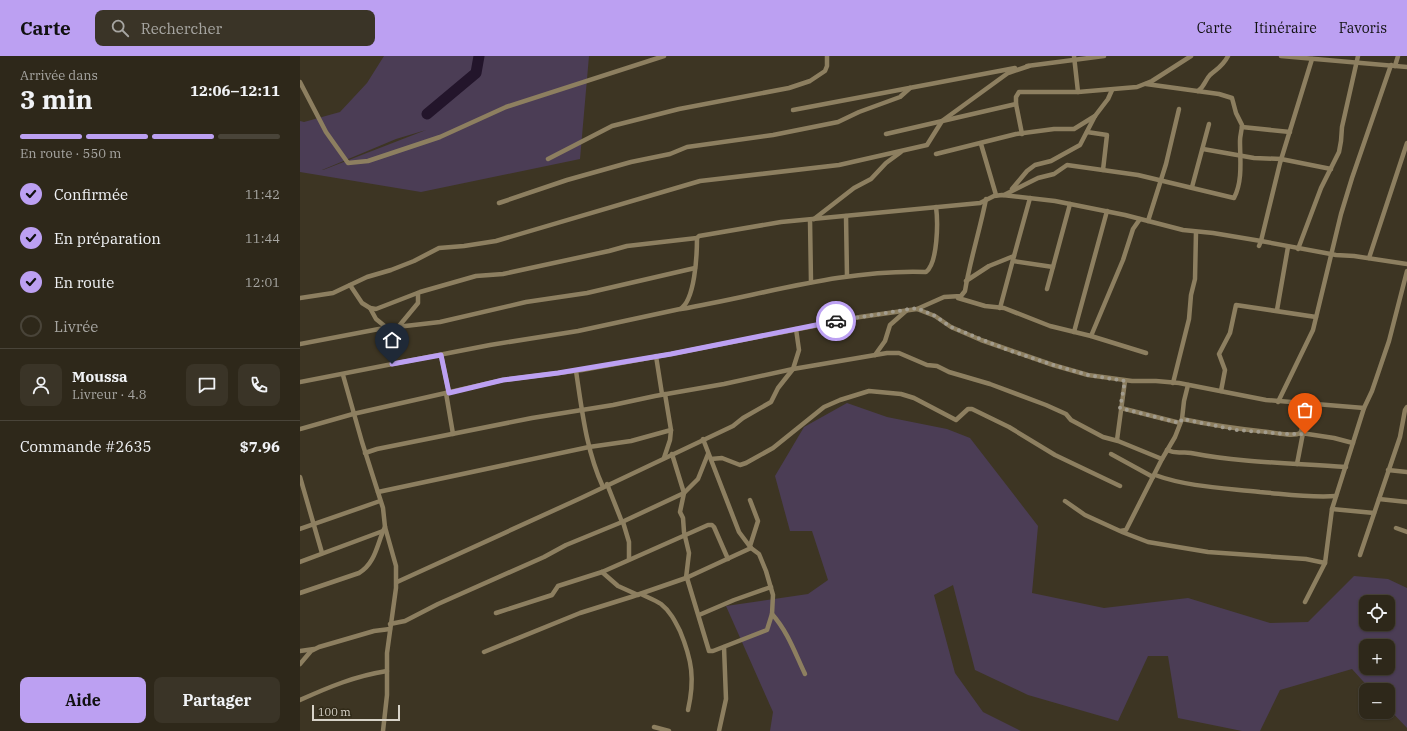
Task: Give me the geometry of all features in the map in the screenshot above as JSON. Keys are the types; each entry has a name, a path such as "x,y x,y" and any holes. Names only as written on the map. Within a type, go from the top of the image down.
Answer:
{"street":[{"path":"300,82 324,128 348,163 368,161 440,138 506,107 664,56"},
{"path":"548,159 612,126 679,109 789,88 810,80 825,71 828,56"},
{"path":"793,110 1075,58 1104,56"},
{"path":"1022,134 1016,104 1016,97 1020,92 1078,92 1137,88 1191,56"},
{"path":"1198,91 1204,86 1210,75 1223,64 1228,56"},
{"path":"1281,56 1312,59 1333,58 1357,63 1407,67"},
{"path":"1298,249 1321,188 1340,147 1342,127 1358,56"},
{"path":"1278,402 1313,330 1330,254 1352,178 1398,56"},
{"path":"1075,58 1078,92"},
{"path":"1260,244 1281,159 1312,59"},
{"path":"300,298 333,293 367,277 414,262 439,248 464,246 496,240 700,182 839,165 927,145 942,121 1008,73 1029,66"},
{"path":"1004,195 1011,190 1038,178 1054,174 1067,165 1161,180 1179,186 1192,187 1234,198 1240,175 1240,141 1242,127 1231,97 1146,84"},
{"path":"499,203 567,180 631,162 670,154 686,147 773,135 838,122 859,112 900,97 910,88"},
{"path":"1011,190 1017,181 1032,167 1037,164 1051,161 1068,150 1077,147 1084,139 1095,116 1108,99 1112,90"},
{"path":"886,134 1016,104"},
{"path":"1148,221 1161,180 1180,109"},
{"path":"936,154 981,144 1016,134 1074,128 1095,116"},
{"path":"1192,187 1210,124"},
{"path":"1242,127 1290,132"},
{"path":"1087,132 1107,135 1103,170"},
{"path":"1369,258 1407,143"},
{"path":"981,144 986,156 996,195"},
{"path":"1203,149 1241,156 1281,159 1331,169"},
{"path":"812,220 854,188 871,179 886,163 902,150"},
{"path":"350,285 362,303 370,308 376,309 418,293 476,276 503,274 627,246 697,238 702,235 764,224 980,203 996,195 1070,204 1107,211 1166,226 1196,232 1213,233 1260,244 1407,264"},
{"path":"1000,308 1030,198"},
{"path":"956,297 964,293 986,199"},
{"path":"1047,289 1070,204"},
{"path":"300,382 578,331 810,282 882,272 927,271 931,266 936,239 938,223 936,207"},
{"path":"1074,332 1107,211"},
{"path":"846,216 847,276"},
{"path":"1091,336 1134,229 1140,219"},
{"path":"810,282 812,220"},
{"path":"1173,383 1189,319 1190,295 1194,279 1196,232"},
{"path":"680,310 685,306 688,300 695,268 697,238"},
{"path":"1277,310 1288,247"},
{"path":"966,281 989,266 1013,258 1052,267"},
{"path":"300,344 399,326 440,322 526,302 587,293 695,268"},
{"path":"1305,602 1325,563 1332,509 1364,408 1372,391 1389,341 1407,271"},
{"path":"399,326 418,303 418,293"},
{"path":"300,429 353,414 503,380 576,371 860,317 907,310 917,308 944,297 956,297 985,306 1000,308 1050,326 1091,336 1146,354"},
{"path":"1221,391 1225,370 1219,354 1230,333 1235,306 1238,305 1277,310 1316,317"},
{"path":"370,308 376,319 387,328"},
{"path":"917,308 935,316 951,327 1008,350 1088,375 1125,381 1188,385 1278,402 1364,408"},
{"path":"875,355 885,341 890,325 907,310"},
{"path":"397,582 733,426 743,418 771,402 778,388 793,369 799,350 796,329"},
{"path":"365,453 377,449 453,434 613,405 793,369 887,353 899,353 927,365 937,366 949,372 990,384 1066,414 1071,420 1092,432 1103,437 1117,440 1162,459"},
{"path":"441,355 453,434"},
{"path":"656,356 671,430 670,440 664,458"},
{"path":"576,371 582,419 589,447 622,522 629,542 629,559"},
{"path":"343,375 353,414 378,492 384,529 396,566 397,582 387,653 387,694 383,731"},
{"path":"1117,440 1120,408 1125,381"},
{"path":"1122,532 1126,530 1181,421 1188,385"},
{"path":"710,459 722,458 740,465 746,463 773,448 824,407 840,400 869,391 877,391 901,394 914,398 956,420 968,408 972,409 1009,427 1055,455 1120,486"},
{"path":"1297,464 1308,404"},
{"path":"1360,555 1400,437 1404,412 1407,407"},
{"path":"1120,408 1181,421 1237,430 1286,434 1302,433 1334,438 1353,443"},
{"path":"378,492 589,447 631,441 671,430"},
{"path":"1400,437 1407,438"},
{"path":"670,440 684,493 680,512 683,518 689,553 686,578 709,651 713,651 765,631 772,614 773,595 760,556 739,532 703,439"},
{"path":"1167,450 1176,454 1188,453 1215,458 1346,467"},
{"path":"300,651 315,649 405,621 438,604 544,557 566,545 622,522 684,493 698,479 708,454"},
{"path":"1111,454 1154,476 1208,487 1297,496 1336,496"},
{"path":"1388,470 1407,472"},
{"path":"300,477 322,553"},
{"path":"1379,499 1407,502"},
{"path":"484,652 580,613 686,578 751,547 758,521 750,500"},
{"path":"300,530 380,501"},
{"path":"1065,502 1090,517 1148,542 1208,552 1306,559 1325,563"},
{"path":"1332,509 1374,513"},
{"path":"496,613 552,595 558,586 602,572 708,525 712,525 728,558"},
{"path":"1396,528 1407,532"},
{"path":"300,562 384,529"},
{"path":"300,593 364,570 375,555 384,529"},
{"path":"602,572 618,586 640,594 660,604 671,614 686,644 692,670 691,696 688,710"},
{"path":"699,616 734,600 771,587"},
{"path":"772,614 783,626 796,651 805,674"},
{"path":"719,731 726,699 724,647"},
{"path":"300,664 307,655 315,649"},
{"path":"300,700 336,683 364,675 387,671"},
{"path":"654,727 669,731"}],"shaded area":[{"path":"384,56 589,56 580,159 421,192 300,172 300,121 304,122 340,112 367,83","holes":["426,130 323,170 396,139"]},
{"path":"847,403 887,417 947,429 970,438 1038,526 1032,593 1104,608 1188,598 1270,623 1308,622 1354,576 1388,579 1407,588 1407,728 1395,715 1395,683 1365,683 1352,669 1280,690 1260,731 1242,731 1178,718 1168,656 1148,656 1118,721 1028,695 975,670 953,585 934,595 955,673 983,712 1021,731 770,731 773,712 726,606 808,594 828,580 812,531 790,531 775,476 804,427"}],"waterway":[{"path":"427,114 476,73 479,56"}],"way so far":[{"path":"836,321 917,308 935,316 951,327 1008,350 1088,375 1125,381 1120,408 1180,423 1182,419 1237,430 1298,435 1301,433 1305,434"}],"route":[{"path":"392,364 441,355 449,393 503,380 582,370 708,347 741,339 836,321"}]}
